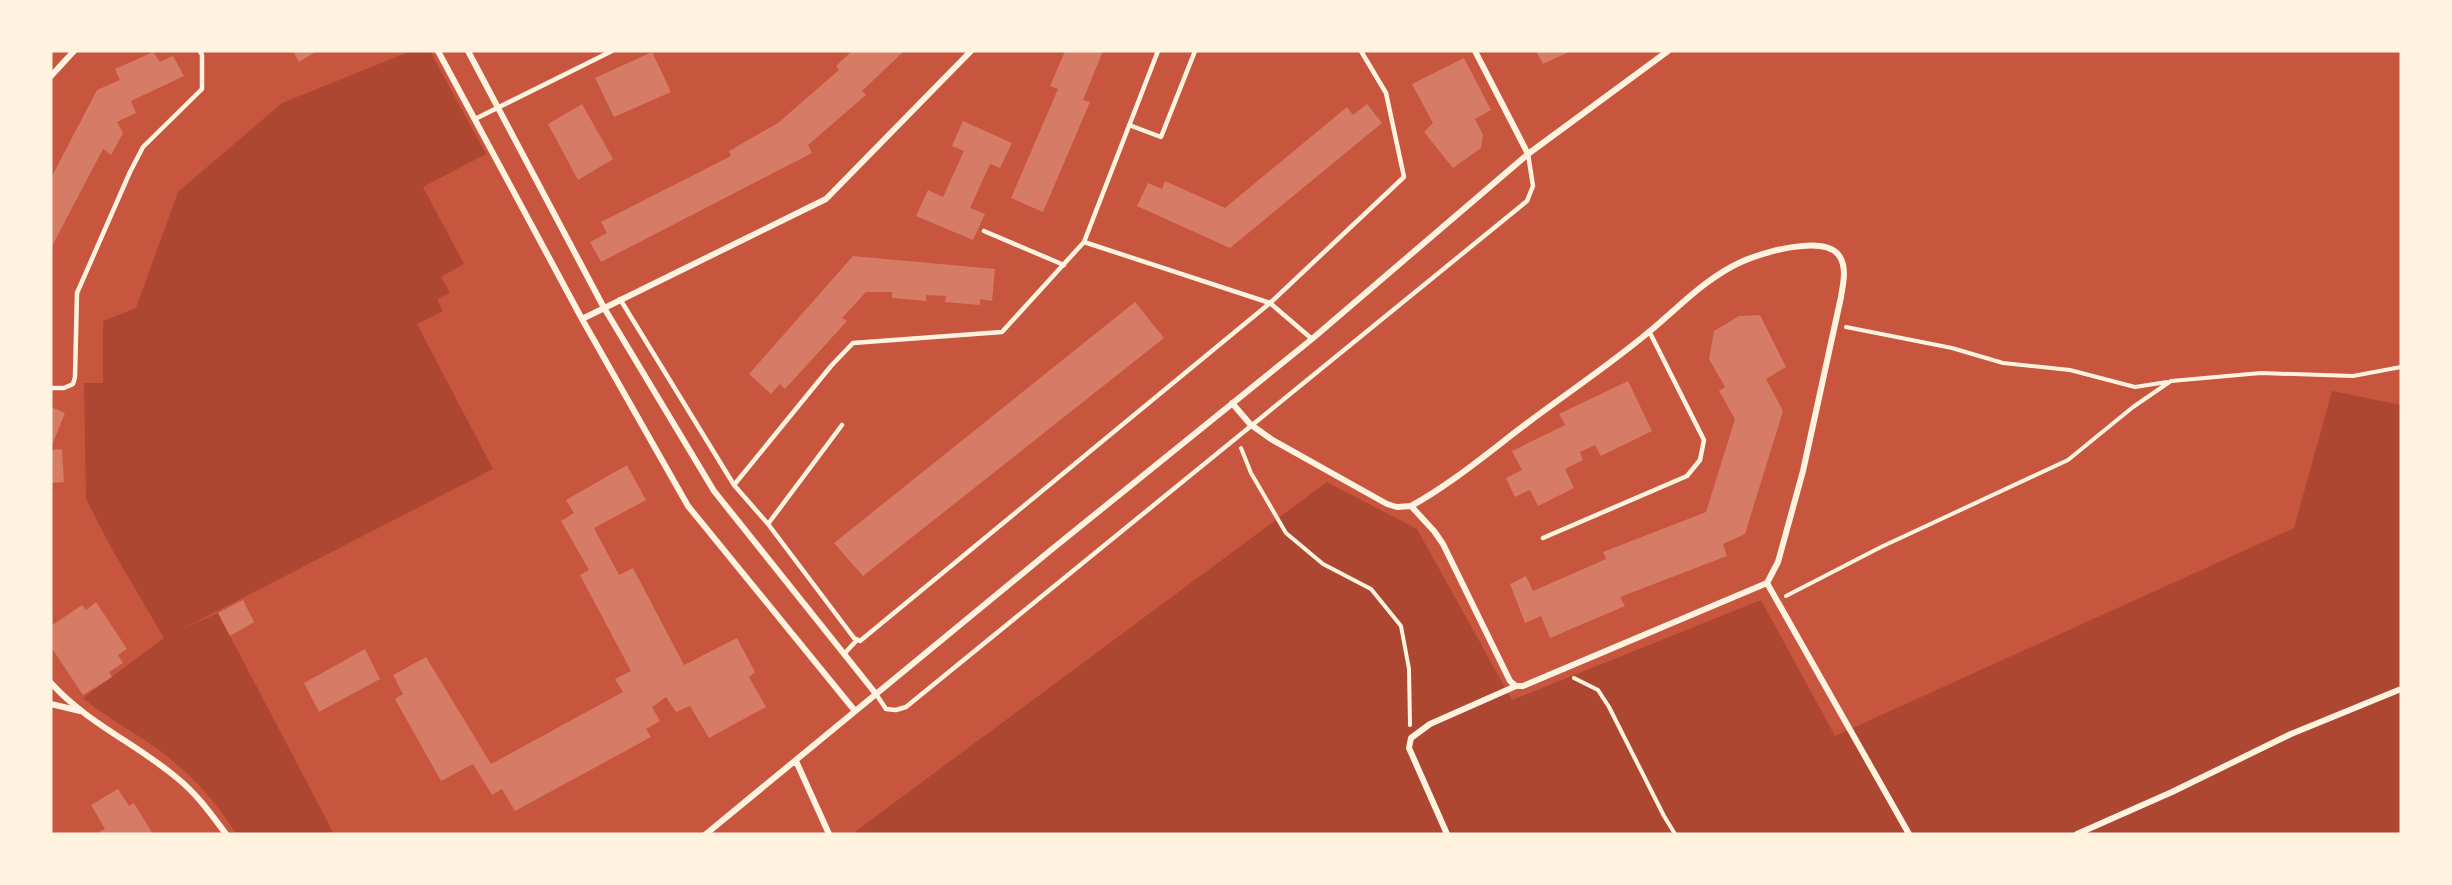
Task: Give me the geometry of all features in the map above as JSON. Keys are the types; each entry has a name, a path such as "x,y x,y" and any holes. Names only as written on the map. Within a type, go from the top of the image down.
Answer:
{"street":[{"path":"51,76 74,51"},
{"path":"438,51 582,319 688,506 855,711"},
{"path":"468,51 603,306 714,491 876,694"},
{"path":"582,319 603,306 826,199 971,51"},
{"path":"1475,51 1528,154"},
{"path":"706,834 1312,339 1528,154 1668,51"},
{"path":"1232,404 1250,424 1271,439 1387,504 1397,507 1411,506 1503,441 1649,331 1712,279 1740,262 1788,247 1817,246 1833,249 1840,257 1845,273 1803,471 1778,562 1767,583 1532,683 1516,686 1431,724 1411,738 1409,748 1447,834"},
{"path":"1411,506 1443,544 1510,681 1516,686"},
{"path":"1767,583 1909,834"},
{"path":"51,683 81,711 178,778 195,795 226,834"},
{"path":"2077,834 2172,792 2291,734 2401,689"},
{"path":"51,704 81,711"},
{"path":"796,761 829,834"}],"lane":[{"path":"51,388 64,388 73,384 77,293 143,147 202,89 200,51"},
{"path":"476,119 612,51"},
{"path":"734,485 831,366 853,343 1002,332 1084,242 1158,51"},
{"path":"1129,125 1161,137 1195,51"},
{"path":"844,654 857,640 865,638 1270,303 1404,177 1386,93 1360,51"},
{"path":"876,694 886,709 896,710 906,707 1250,424 1527,201 1533,186 1528,154"},
{"path":"984,231 1064,265"},
{"path":"1084,242 1270,303 1312,339"},
{"path":"620,299 734,485 768,524 857,640"},
{"path":"1543,537 1687,476 1700,460 1704,440 1649,331"},
{"path":"768,524 842,424"}],"path":[{"path":"1835,324 1952,348 2003,363 2070,370 2135,387 2171,381 2261,373 2353,376 2401,367"},
{"path":"1777,600 1881,547 2067,460 2133,407 2171,381"},
{"path":"1236,436 1251,473 1286,533 1323,564 1371,589 1401,626 1409,669 1411,738"},
{"path":"1560,671 1598,690 1610,707 1675,834"}],"shaded area":[{"path":"411,51 430,51 486,154 423,187 464,264 441,277 450,293 437,299 443,311 417,324 493,469 182,629 218,613 334,834 236,834 214,802 178,765 83,698 164,638 114,553 86,499 84,383 103,383 103,321 136,308 178,192 282,103"},
{"path":"2332,391 2401,405 2401,834 852,834 1327,482 1417,529 1512,700 1761,600 1835,736 2294,528"}],"building":[{"path":"293,51 317,51 299,62"},
{"path":"852,51 904,51 862,91 866,95 808,145 812,153 601,262 590,242 607,233 601,222 731,156 729,151 778,123 839,70 836,66"},
{"path":"1065,51 1103,51 1083,100 1090,102 1043,212 1011,198 1058,89 1050,86"},
{"path":"1536,51 1571,51 1543,64"},
{"path":"153,52 160,62 173,56 184,76 131,101 136,113 117,122 123,133 111,155 103,149 51,248 51,178 97,90 120,80 115,69"},
{"path":"652,52 671,92 614,117 595,78"},
{"path":"1464,58 1491,110 1475,119 1483,135 1481,148 1453,168 1424,132 1433,123 1412,84"},
{"path":"582,104 613,159 578,180 548,124"},
{"path":"1367,104 1382,123 1230,248 1137,206 1148,183 1162,189 1165,181 1225,208 1347,107 1353,115"},
{"path":"963,121 1012,143 1000,168 990,164 970,208 985,214 973,240 916,216 928,190 943,197 964,151 952,146"},
{"path":"853,256 995,269 992,301 980,299 980,305 945,302 946,296 926,295 926,301 892,298 892,292 866,292 842,318 847,321 785,389 780,384 771,394 749,374"},
{"path":"1135,302 1164,338 863,576 834,543"},
{"path":"1760,315 1786,367 1766,379 1783,411 1745,534 1723,544 1727,556 1620,597 1625,606 1550,638 1541,616 1525,623 1510,584 1526,576 1533,591 1606,559 1603,552 1706,512 1735,419 1719,391 1725,387 1709,359 1714,331 1739,316"},
{"path":"1628,381 1652,431 1601,456 1595,445 1580,452 1583,460 1565,469 1574,488 1538,506 1530,490 1515,497 1506,478 1522,470 1512,451 1565,425 1559,414"},
{"path":"51,407 65,413 53,443 51,442"},
{"path":"62,449 64,482 51,483 51,450"},
{"path":"627,465 646,500 594,528 619,575 633,568 684,665 737,638 755,672 749,677 766,707 709,738 690,706 676,712 666,697 652,707 660,721 646,729 651,737 515,811 502,789 492,795 473,764 441,781 395,699 403,694 393,675 426,657 491,764 623,692 615,679 631,671 580,575 589,570 561,521 574,513 566,500"},
{"path":"243,600 254,622 230,636 218,613"},
{"path":"96,602 127,649 118,655 123,663 109,672 112,677 83,695 51,647 51,626 82,605 86,610"},
{"path":"365,649 380,679 319,712 304,683"},
{"path":"118,789 129,806 134,803 153,834 95,834 105,829 91,805"}]}
